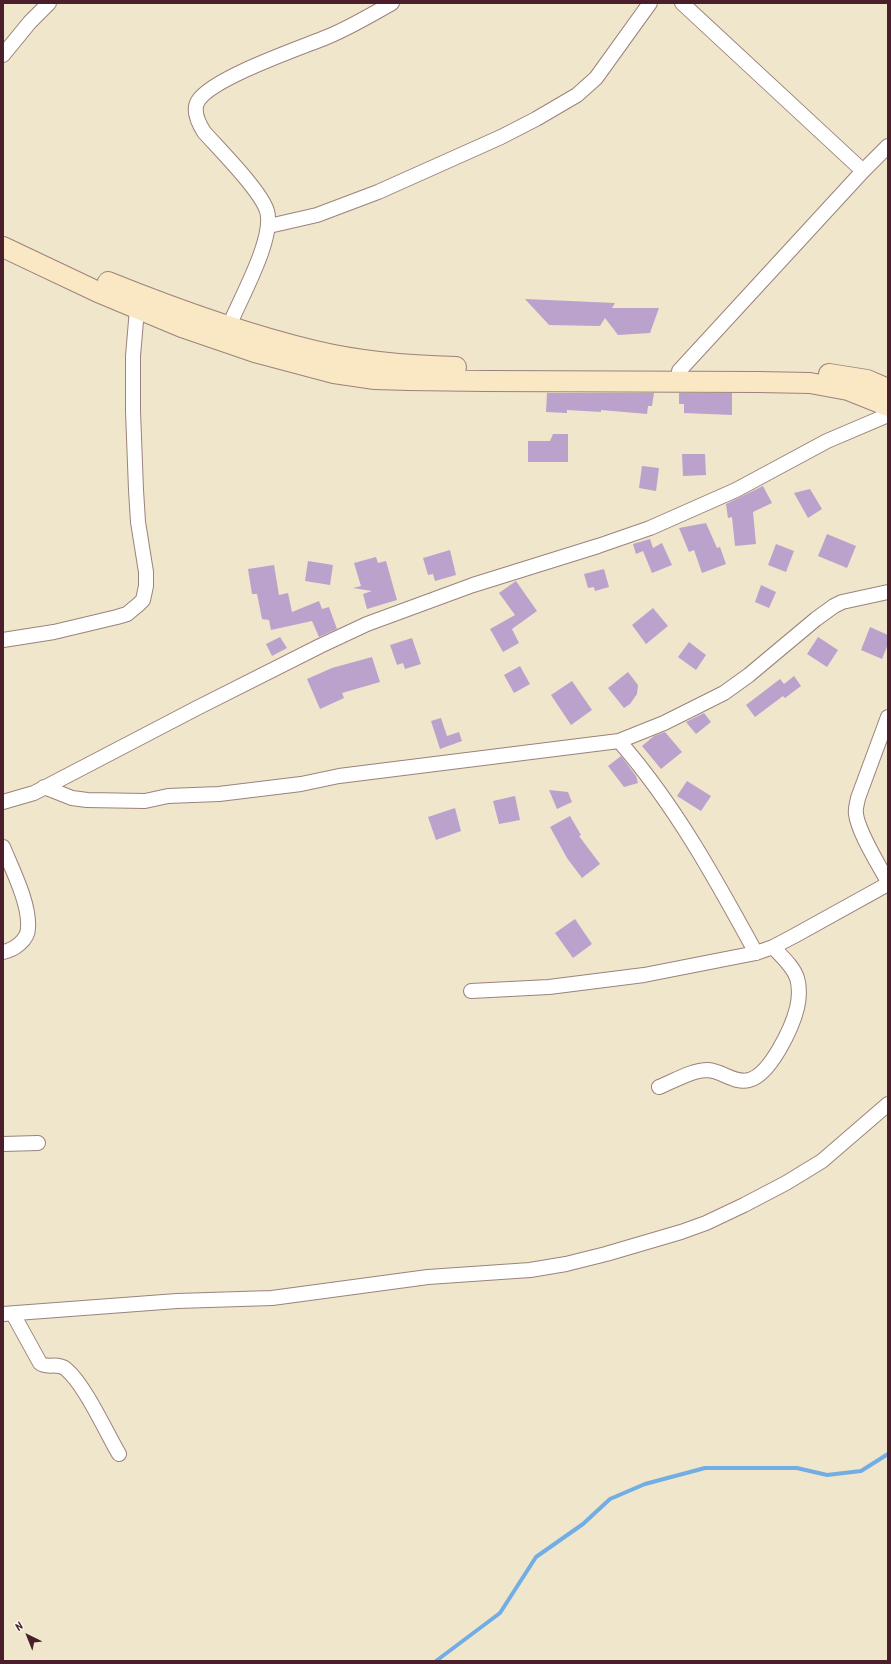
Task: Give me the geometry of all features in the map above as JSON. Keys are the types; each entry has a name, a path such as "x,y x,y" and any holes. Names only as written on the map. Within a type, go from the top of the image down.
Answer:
{"main road":[{"path":"3,233 54,259 156,301 229,326 315,351 392,364 445,367 679,371 780,370 816,372 867,380 888,389"},
{"path":"3,247 137,309 255,352 316,369 356,377 375,379 485,381 758,382 810,384 848,390 888,406"}],"street":[{"path":"3,55 30,22 49,3"},
{"path":"229,326 253,273 269,226 267,209 259,197 200,125 196,113 198,100 204,94 227,79 328,36 392,3"},
{"path":"269,226 317,215 378,192 501,137 568,101 584,90 596,78 650,3"},
{"path":"682,3 863,171"},
{"path":"679,371 863,171 888,146"},
{"path":"3,640 54,632 117,617 127,614 143,600 146,586 146,572 138,522 133,411 133,356 137,309"},
{"path":"3,802 34,793 197,708 367,624 473,585 650,528 736,490 827,441 888,415"},
{"path":"44,787 72,798 87,800 145,801 168,796 236,792 301,784 339,776 619,741 664,723 724,693 827,610 834,606 842,602 888,592"},
{"path":"471,991 549,987 644,975 756,953 772,947 888,883 870,849 856,816 856,809 858,798 888,717"},
{"path":"619,741 657,786 714,876 756,953"},
{"path":"3,847 24,898 28,928 26,937 22,942 8,952 3,952"},
{"path":"659,1087 707,1070 718,1072 733,1079 744,1081 751,1080 766,1069 790,1026 797,1008 799,992 797,978 794,973 772,947"},
{"path":"119,1454 86,1396 75,1380 66,1369 60,1365 45,1365 40,1363 8,1314 177,1301 272,1298 428,1277 530,1270 586,1259 681,1232 706,1223 744,1205 786,1183 822,1161 888,1104"},
{"path":"3,1144 38,1143"}],"building":[{"path":"525,299 615,303 612,308 659,308 650,333 618,335 605,318 600,326 549,325"},
{"path":"547,393 654,393 652,406 648,406 647,414 601,410 601,412 567,410 567,413 546,412"},
{"path":"679,393 732,393 732,415 684,413 684,404 679,404"},
{"path":"553,434 568,434 568,462 528,462 528,441 550,441"},
{"path":"682,454 705,454 706,475 683,476"},
{"path":"642,466 659,468 656,491 639,488"},
{"path":"763,486 772,503 753,512 756,544 735,546 732,517 728,518 726,504"},
{"path":"810,489 822,509 808,518 794,493"},
{"path":"706,523 717,548 720,547 726,564 702,573 694,550 689,552 679,528"},
{"path":"827,534 856,546 847,568 818,556"},
{"path":"650,539 653,548 662,543 672,565 652,573 643,551 636,554 633,544"},
{"path":"776,544 794,551 786,572 768,565"},
{"path":"450,550 456,575 435,581 433,574 428,575 423,558"},
{"path":"376,557 378,563 386,561 397,600 367,609 363,594 372,591 353,588 361,586 354,563"},
{"path":"308,561 333,565 330,585 305,581"},
{"path":"274,565 279,595 288,593 292,612 319,601 322,609 329,607 337,629 319,637 312,621 271,630 269,620 262,619 257,594 252,594 248,569"},
{"path":"604,569 609,587 595,591 594,587 588,588 584,574"},
{"path":"516,581 537,611 512,629 519,643 503,652 490,629 515,615 499,593"},
{"path":"761,585 776,592 769,608 755,602"},
{"path":"653,608 668,626 646,644 632,625"},
{"path":"870,627 888,635 888,644 882,659 861,650"},
{"path":"280,637 287,648 272,656 266,644"},
{"path":"818,637 838,650 827,667 807,654"},
{"path":"412,638 421,664 405,669 403,663 397,665 390,645"},
{"path":"689,642 706,655 696,670 678,657"},
{"path":"372,657 380,682 342,693 344,698 320,709 307,679 332,668"},
{"path":"520,666 530,684 514,693 504,675"},
{"path":"628,672 638,685 637,694 630,704 624,708 608,688"},
{"path":"794,676 801,686 785,698 783,696 755,717 746,705 780,679 784,684"},
{"path":"572,681 592,710 571,725 551,695"},
{"path":"704,713 711,722 696,734 686,722"},
{"path":"441,718 447,736 459,732 462,741 440,749 431,721"},
{"path":"665,732 682,752 661,769 642,746 654,736"},
{"path":"621,756 636,776 638,783 624,787 608,766"},
{"path":"687,781 711,796 701,811 677,796"},
{"path":"549,790 568,792 572,802 557,809"},
{"path":"515,796 520,820 499,824 493,801"},
{"path":"455,808 461,831 436,840 428,817"},
{"path":"570,816 581,835 579,836 600,864 582,878 567,858 550,827"},
{"path":"575,919 592,944 573,958 555,933"}],"waterway":[{"path":"436,1661 500,1613 536,1557 583,1524 610,1499 645,1484 705,1468 797,1468 827,1475 861,1471 888,1454"}]}
